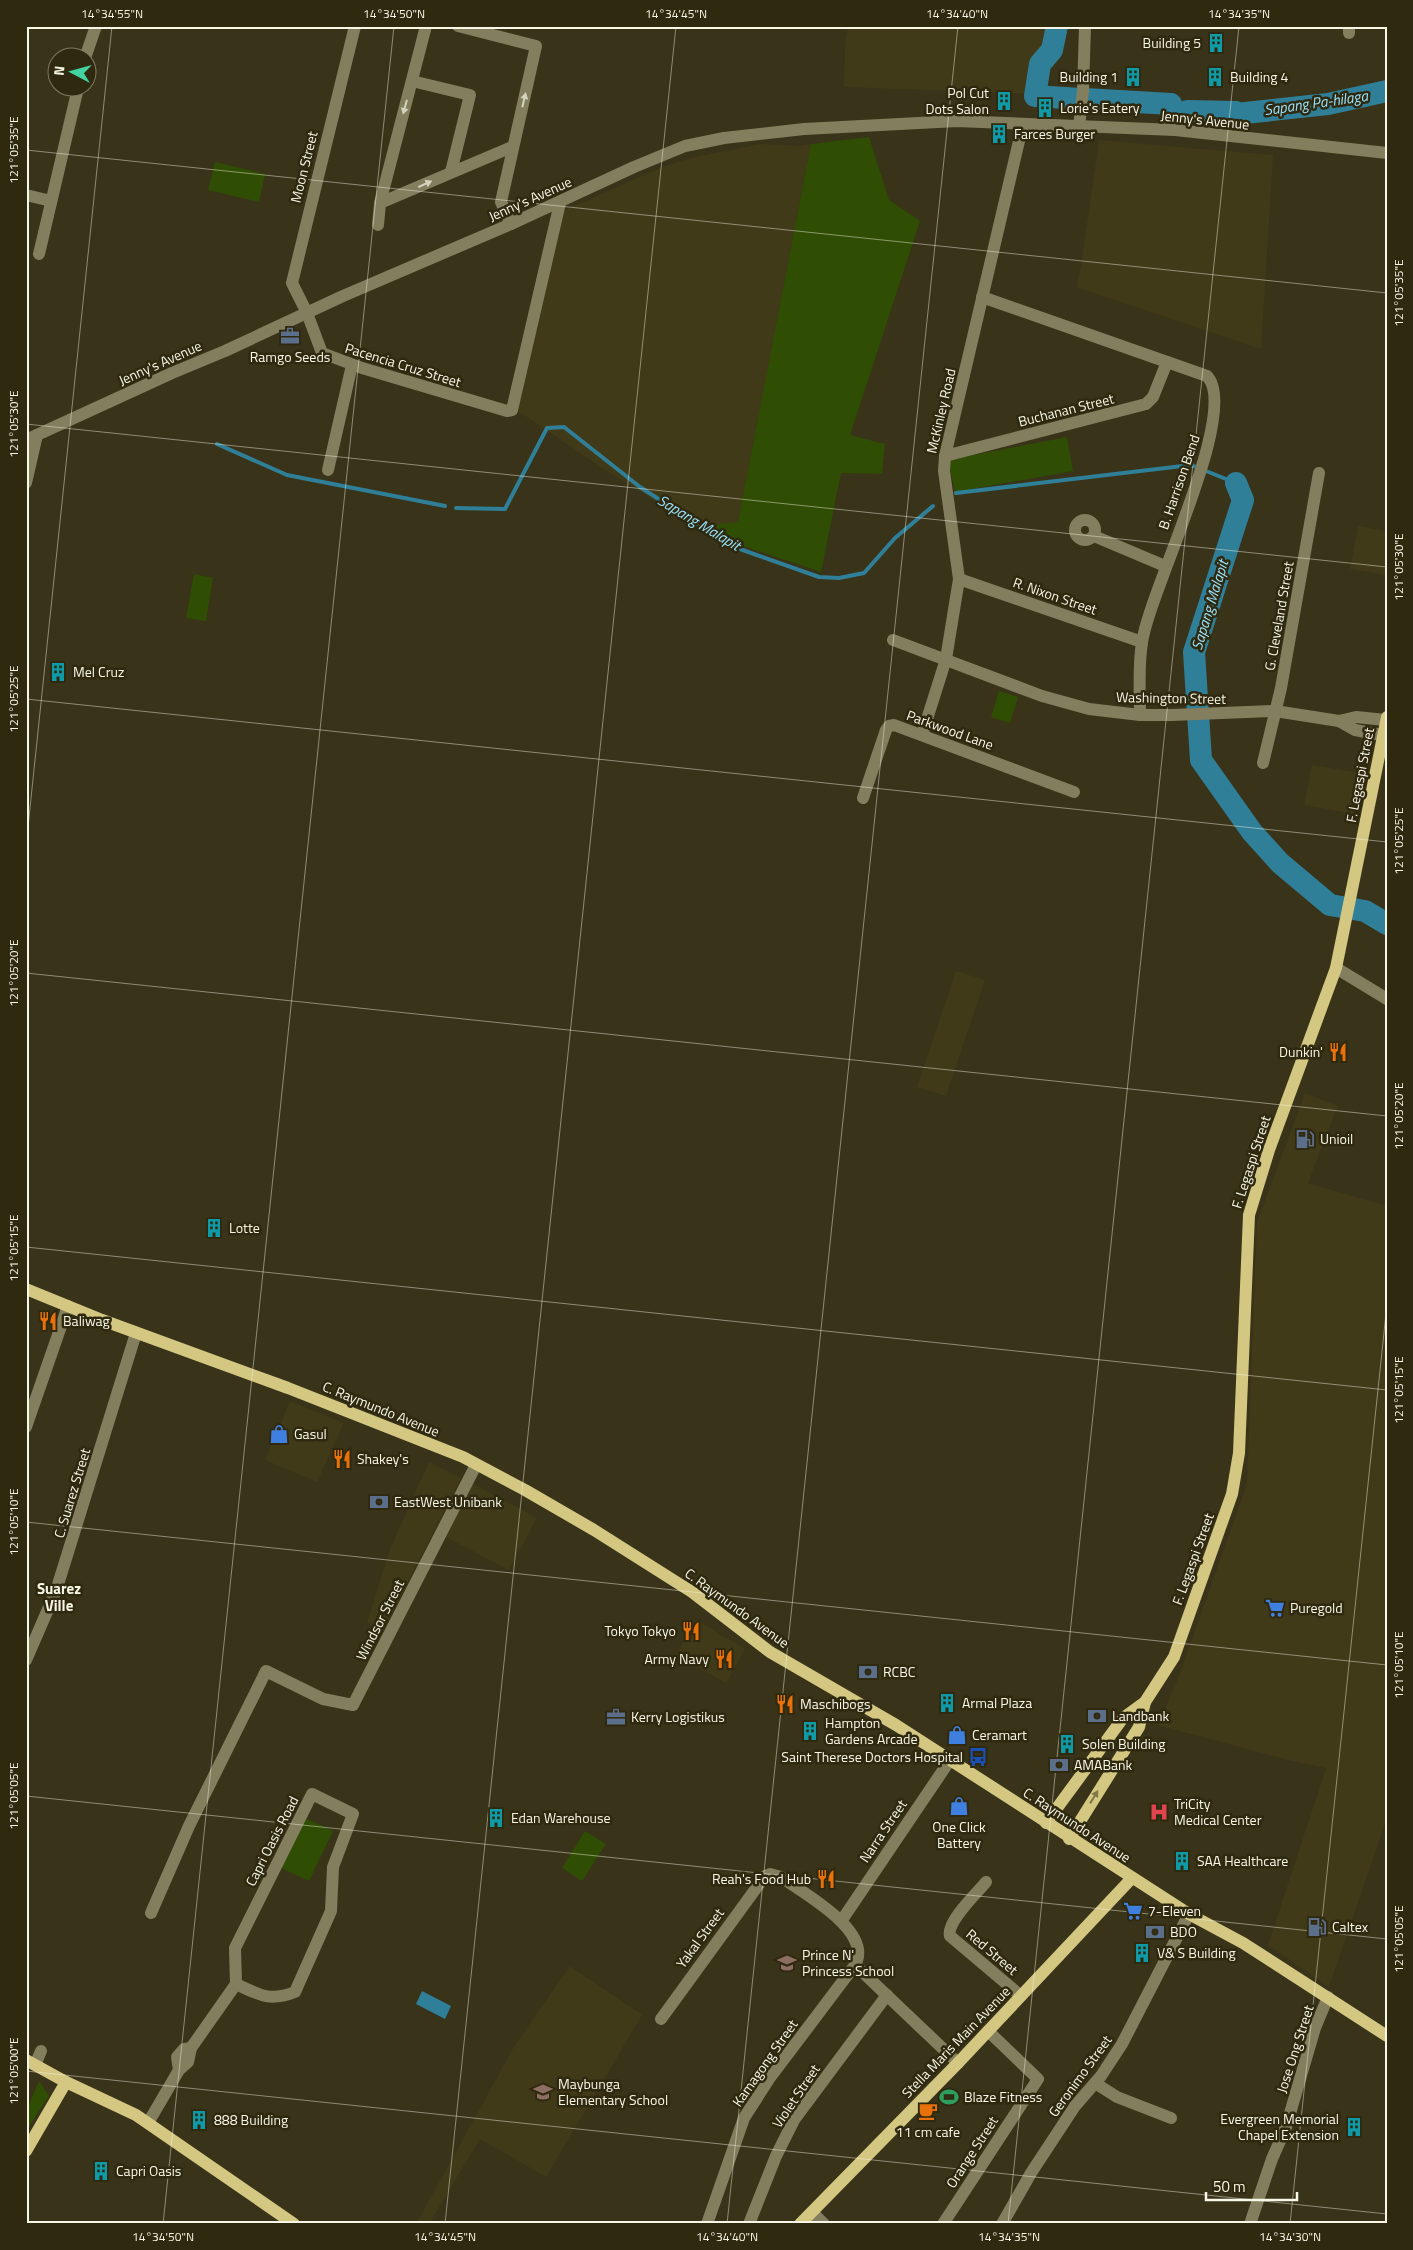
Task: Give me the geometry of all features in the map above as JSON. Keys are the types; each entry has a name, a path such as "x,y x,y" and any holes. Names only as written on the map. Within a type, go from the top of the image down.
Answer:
{"main road":[{"name":"F. Legaspi Street","path":"1069,1839 1139,1727 1145,1702 1174,1657 1232,1494 1240,1453 1249,1216 1269,1150 1336,968 1385,736 1386,718"},
{"name":"C. Raymundo Avenue","path":"26,1289 136,1333 288,1388 463,1458 549,1504 692,1592 757,1643 950,1760 1069,1839 1189,1914 1243,1943 1387,2036"},
{"name":"F. Legaspi Street","path":"1046,1823 1123,1718 1145,1702"},
{"name":"Stella Maris Main Avenue","path":"800,2224 958,2063 1132,1878"},
{"path":"31,2063 136,2115 294,2224"},
{"path":"26,2151 66,2082"}],"street":[{"path":"88,48 96,26"},
{"name":"Moon Street","path":"307,313 292,283 354,26"},
{"path":"378,225 380,203 426,26"},
{"path":"458,26 536,46 501,202 511,224"},
{"path":"1079,127 1085,26"},
{"path":"412,80 470,95 451,172"},
{"path":"39,254 76,98"},
{"name":"Jenny's Avenue","path":"32,437 307,313 560,203 634,167 685,146 724,138 804,128 956,121 1175,130 1387,153"},
{"name":"McKinley Road","path":"922,735 946,659 959,579 944,471 946,456 1022,124"},
{"path":"380,203 512,147"},
{"path":"26,195 50,201"},
{"name":"Pacencia Cruz Street","path":"307,313 322,353 352,365 507,411 512,410 560,203"},
{"name":"B. Harrison Bend","path":"982,297 1208,376 1215,389 1216,400 1205,460 1165,566 1142,642 1140,715"},
{"name":"Buchanan Street","path":"946,456 1146,404 1153,397 1167,362"},
{"path":"328,470 352,365"},
{"path":"26,483 32,437"},
{"name":"G. Cleveland Street","path":"1262,763 1276,711 1319,473"},
{"path":"1094,536 1165,566"},
{"name":"R. Nixon Street","path":"959,579 1142,642"},
{"name":"Washington Street","path":"893,640 1052,699 1089,709 1140,715 1208,715 1276,711 1339,721 1355,730 1385,736"},
{"name":"Washington Street","path":"1339,721 1356,717 1386,718"},
{"name":"Parkwood Lane","path":"863,798 889,726 894,725 1074,792"},
{"path":"1336,968 1387,999"},
{"path":"26,1427 68,1306"},
{"name":"C. Suarez Street","path":"26,1660 60,1578 136,1333"},
{"name":"Windsor Street","path":"151,1913 189,1826 266,1671 323,1698 353,1705 476,1464"},
{"name":"Narra Street","path":"842,1920 950,1760"},
{"name":"Capri Oasis Road","path":"312,1794 353,1814 333,1867 332,1911 295,1992 280,1998 266,1997 236,1984 235,1948 312,1794"},
{"name":"Yakal Street","path":"661,2019 765,1876 770,1874 780,1877 842,1920"},
{"name":"Red Street","path":"986,1882 952,1922 949,1932 950,1936 1021,1996"},
{"name":"Geronimo Street","path":"1002,2224 1075,2106 1122,2044 1189,1914"},
{"path":"842,1920 858,1946 857,1962 887,1996 958,2063"},
{"name":"Kamagong Street","path":"707,2224 744,2118 769,2079 857,1962"},
{"path":"148,2123 179,2070 177,2057 184,2049 191,2048 236,1984"},
{"name":"Violet Street","path":"749,2224 776,2156 794,2120 887,1996"},
{"name":"Jose Ong Street","path":"1250,2224 1272,2159 1286,2127 1315,2028 1328,1997"},
{"name":"Orange Street","path":"943,2224 1038,2078 988,2031"},
{"path":"31,2063 41,2051"},
{"path":"1094,2083 1117,2097 1171,2118"},
{"path":"812,2212 824,2224"}],"shaded area":[{"path":"848,26 1059,26 1059,45 1043,64 1040,94 844,87 845,45"},
{"path":"1099,140 1273,155 1261,349 1076,287 1081,266"},
{"path":"761,144 800,146 811,144 738,523 696,527 604,469 515,409 561,212 660,168 695,157"},
{"path":"1358,526 1387,531 1387,575 1350,569"},
{"path":"1312,765 1361,773 1354,814 1304,805"},
{"path":"956,971 985,980 946,1096 917,1087"},
{"path":"1305,1093 1338,1106 1308,1183 1387,1206 1387,1818 1329,1987 1268,1945 1326,1768 1292,1761 1158,1725 1179,1676 1247,1484 1257,1222"},
{"path":"290,1401 344,1423 317,1482 265,1460"},
{"path":"429,1462 461,1478 383,1630 367,1622 390,1549"},
{"path":"472,1483 537,1518 509,1570 444,1536"},
{"path":"696,1620 745,1649 726,1683 676,1655"},
{"name":"Maybunga Elementary School","path":"570,1966 642,2015 546,2177 480,2139 429,2224 416,2224 515,2045"}],"green space":[{"path":"869,137 889,200 920,221 850,435 885,444 882,474 841,473 821,572 749,548 696,527 738,522 811,144"},
{"path":"215,162 265,174 259,202 208,190"},
{"path":"1067,437 1073,471 955,492 948,460"},
{"path":"194,574 213,578 206,621 186,618"},
{"path":"999,691 1018,697 1010,723 991,717"},
{"path":"305,1818 333,1831 309,1881 281,1868"},
{"path":"585,1831 606,1844 582,1881 562,1868"},
{"path":"39,2081 49,2096 26,2131 26,2111"}],"water":[{"path":"422,1991 451,2006 445,2019 416,2004"}],"waterway":[{"name":"Sapang Pa-hilaga","path":"1057,26 1052,50 1040,64 1035,96 1080,99"},
{"name":"Sapang Pa-hilaga","path":"1245,113 1328,104 1387,91"},
{"name":"Sapang Pa-hilaga","path":"1085,99 1171,104"},
{"name":"Sapang Pa-hilaga","path":"1187,111 1236,112"},
{"name":"Sapang Malapit","path":"456,508 505,509 547,428 564,427 640,487 697,524 740,549 819,577 839,578 864,573 895,538 933,506"},
{"path":"217,444 287,475 445,506"},
{"name":"Sapang Malapit","path":"956,493 1191,465 1236,483"},
{"name":"Sapang Malapit","path":"1236,483 1243,500 1194,652 1201,760 1252,832 1280,863 1330,905 1365,911 1387,924"}],"place":[{"name":"Building 5","path":"1216,43"},
{"name":"Building 1","path":"1133,77"},
{"name":"Building 4","path":"1215,77"},
{"name":"Pol Cut Dots Salon","path":"1004,101"},
{"name":"Lorie's Eatery","path":"1045,108"},
{"name":"Farces Burger","path":"999,134"},
{"name":"Ramgo Seeds","path":"290,336"},
{"name":"Mel Cruz","path":"58,672"},
{"name":"Dunkin'","path":"1338,1052"},
{"name":"Unioil","path":"1305,1139"},
{"name":"Lotte","path":"214,1228"},
{"name":"Baliwag","path":"48,1321"},
{"name":"Gasul","path":"279,1434"},
{"name":"Shakey's","path":"342,1459"},
{"name":"EastWest Unibank","path":"379,1502"},
{"name":"Puregold","path":"1275,1608"},
{"name":"Tokyo Tokyo","path":"691,1631"},
{"name":"Army Navy","path":"724,1659"},
{"name":"RCBC","path":"868,1672"},
{"name":"Armal Plaza","path":"947,1703"},
{"name":"Maschibogs","path":"785,1704"},
{"name":"Landbank","path":"1097,1716"},
{"name":"Kerry Logistikus","path":"616,1717"},
{"name":"Hampton Gardens Arcade","path":"810,1731"},
{"name":"Ceramart","path":"957,1735"},
{"name":"Solen Building","path":"1067,1744"},
{"name":"Saint Therese Doctors Hospital","path":"978,1757"},
{"name":"AMABank","path":"1059,1765"},
{"name":"One Click Battery","path":"959,1806"},
{"name":"TriCity Medical Center","path":"1159,1812"},
{"name":"Edan Warehouse","path":"496,1818"},
{"name":"SAA Healthcare","path":"1182,1861"},
{"name":"Reah's Food Hub","path":"826,1879"},
{"name":"7-Eleven","path":"1133,1911"},
{"name":"Caltex","path":"1317,1927"},
{"name":"BDO","path":"1155,1932"},
{"name":"V& S Building","path":"1142,1953"},
{"name":"Prince N' Princess School","path":"787,1963"},
{"name":"Maybunga Elementary School","path":"543,2092"},
{"name":"Blaze Fitness","path":"949,2097"},
{"name":"11 cm cafe","path":"928,2111"},
{"name":"888 Building","path":"199,2120"},
{"name":"Evergreen Memorial Chapel Extension","path":"1354,2127"},
{"name":"Capri Oasis","path":"101,2171"}],"district":[{"name":"Suarez Ville","path":"59,1598"}]}
